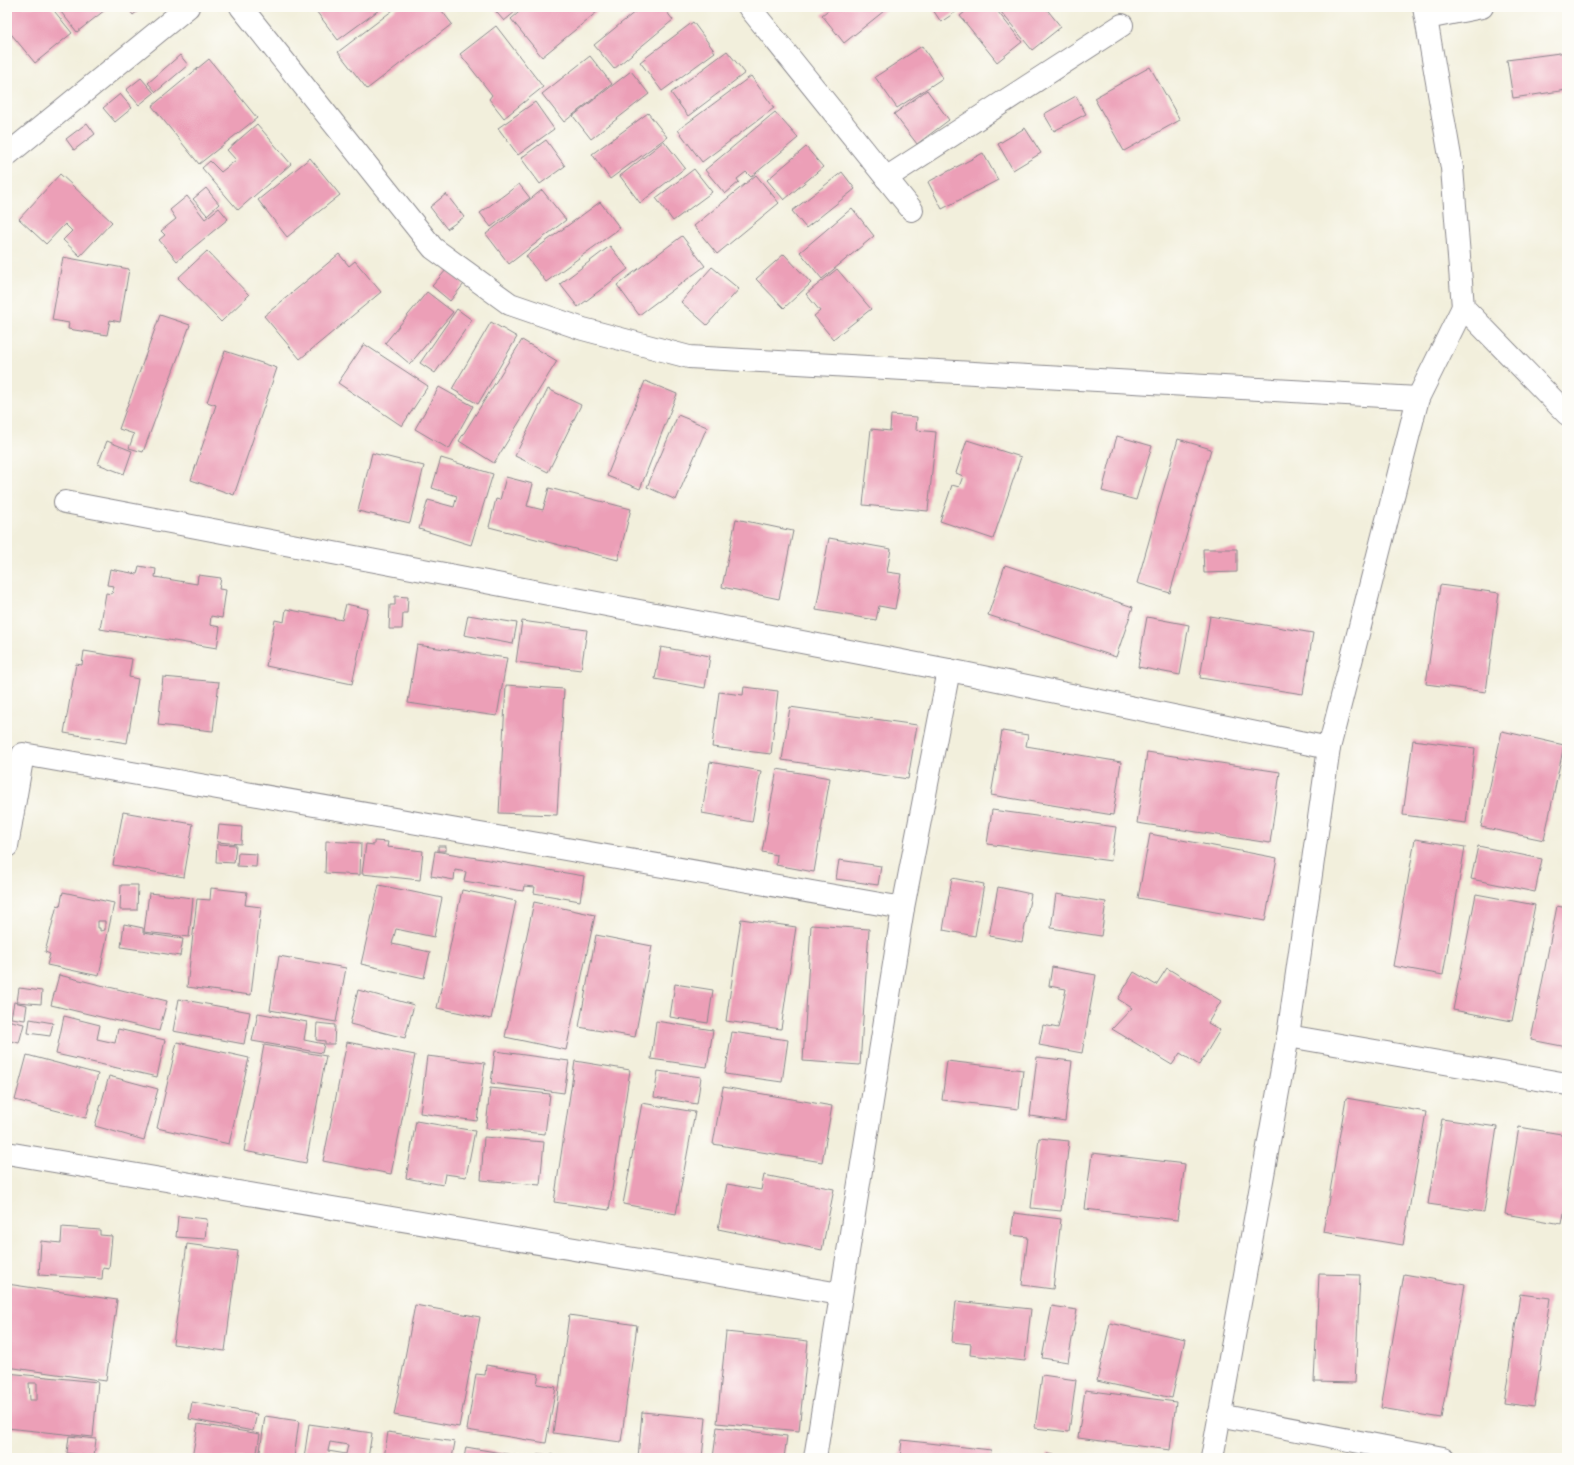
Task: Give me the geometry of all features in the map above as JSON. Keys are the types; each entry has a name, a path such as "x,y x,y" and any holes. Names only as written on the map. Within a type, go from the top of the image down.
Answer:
{"street":[{"path":"7,155 188,7"},
{"path":"241,7 433,248 510,304 575,326 688,357 1418,398"},
{"path":"749,7 912,210"},
{"path":"1212,1458 1288,1036 1329,748 1418,398 1463,307 1452,168 1425,12 1482,7"},
{"path":"886,178 1122,25"},
{"path":"1463,307 1567,414"},
{"path":"65,502 949,670 1329,748"},
{"path":"815,1458 840,1294 903,908 949,670"},
{"path":"7,846 23,754 903,908"},
{"path":"1288,1036 1567,1084"},
{"path":"7,1152 840,1294"},
{"path":"1219,1415 1443,1458"}],"building":[{"path":"7,7 51,7 72,33 35,63 7,29"},
{"path":"57,7 102,7 105,10 77,32"},
{"path":"127,7 143,7 133,15"},
{"path":"313,7 383,7 338,40"},
{"path":"397,7 439,7 452,24 367,89 338,52"},
{"path":"492,7 521,7 504,21"},
{"path":"525,7 603,7 542,57 511,19"},
{"path":"641,7 663,7 673,20 614,69 594,45"},
{"path":"832,7 889,7 844,43 822,15"},
{"path":"931,7 963,7 941,22"},
{"path":"971,7 994,7 1022,42 997,62 960,16"},
{"path":"997,7 1045,7 1061,27 1032,50"},
{"path":"693,22 715,52 662,91 640,62"},
{"path":"496,26 543,87 504,118 489,99 492,95 460,54"},
{"path":"922,46 943,78 897,108 875,77"},
{"path":"727,51 745,73 688,116 671,93"},
{"path":"1567,52 1567,90 1513,98 1507,60"},
{"path":"180,55 188,65 156,92 148,83"},
{"path":"590,56 612,84 564,122 542,94"},
{"path":"209,59 257,118 199,164 152,106"},
{"path":"1150,67 1180,120 1124,151 1094,98"},
{"path":"631,71 649,94 591,139 573,116"},
{"path":"751,76 774,108 702,162 678,130"},
{"path":"141,78 154,93 139,105 126,90"},
{"path":"927,90 949,120 917,144 894,114"},
{"path":"120,94 132,108 115,122 103,108"},
{"path":"1076,96 1086,114 1054,131 1044,114"},
{"path":"535,102 554,129 518,155 498,128"},
{"path":"775,112 798,138 751,177 746,172 737,179 739,182 725,194 705,170"},
{"path":"648,113 667,137 610,179 592,154"},
{"path":"87,123 95,134 74,150 66,139"},
{"path":"257,124 291,164 238,210 202,168 210,161 221,172 236,160 227,150"},
{"path":"1025,128 1041,153 1013,170 998,144"},
{"path":"546,140 565,166 540,184 521,158"},
{"path":"664,141 685,168 640,203 620,176"},
{"path":"806,147 823,167 784,200 767,180"},
{"path":"983,153 998,180 942,209 928,182"},
{"path":"310,158 340,195 287,237 258,200"},
{"path":"694,169 712,192 673,221 656,198"},
{"path":"842,172 855,189 806,228 792,211"},
{"path":"60,174 112,222 80,256 63,240 72,231 65,224 46,244 19,219"},
{"path":"756,175 779,203 717,254 694,226"},
{"path":"519,184 530,198 491,227 480,213"},
{"path":"206,188 219,204 207,215 193,199"},
{"path":"542,190 566,220 509,264 486,234"},
{"path":"446,194 464,217 447,229 430,207"},
{"path":"187,196 205,219 219,208 228,219 177,261 159,240 165,235 161,231 176,219 170,210"},
{"path":"600,202 620,228 546,282 526,256"},
{"path":"852,208 874,236 822,279 800,252"},
{"path":"682,236 705,266 639,315 617,285"},
{"path":"610,246 628,269 578,307 560,284"},
{"path":"207,251 249,295 221,322 178,278"},
{"path":"339,254 349,266 355,261 381,292 300,359 264,316"},
{"path":"784,254 811,283 784,308 756,279"},
{"path":"63,257 129,269 120,322 110,320 107,335 68,329 69,323 52,320"},
{"path":"712,267 739,289 707,325 681,302"},
{"path":"447,269 464,284 450,301 432,286"},
{"path":"837,269 871,309 833,339 814,316 820,311 806,294"},
{"path":"427,292 453,312 410,364 385,343"},
{"path":"457,309 472,320 435,373 420,363"},
{"path":"160,315 190,325 143,452 129,448 134,434 119,429"},
{"path":"491,322 517,337 478,404 452,389"},
{"path":"522,340 557,361 494,463 459,441"},
{"path":"364,344 428,386 402,426 338,383"},
{"path":"225,351 277,368 234,495 191,480 216,405 207,402"},
{"path":"645,381 677,394 640,489 607,476"},
{"path":"439,387 473,406 449,449 415,429"},
{"path":"548,389 581,405 548,472 515,456"},
{"path":"678,415 707,427 676,500 647,487"},
{"path":"891,415 917,417 916,430 936,432 928,511 863,505 871,429 890,431"},
{"path":"1117,436 1152,446 1136,500 1102,491"},
{"path":"1178,439 1211,449 1170,593 1137,583"},
{"path":"967,440 1021,457 993,539 940,521 952,485 959,487 963,476 956,473"},
{"path":"107,441 132,451 124,474 98,464"},
{"path":"372,453 424,466 410,523 358,511"},
{"path":"441,458 493,474 471,545 419,529 428,500 454,507 457,496 432,488"},
{"path":"506,477 533,484 527,506 543,510 549,488 631,509 618,560 489,527 496,499 500,500"},
{"path":"736,519 793,531 779,599 722,587"},
{"path":"829,538 891,549 887,572 901,574 895,609 879,606 876,620 816,610"},
{"path":"1203,549 1237,549 1237,572 1204,573"},
{"path":"1005,565 1133,607 1116,657 988,615"},
{"path":"139,566 156,569 155,577 197,584 198,575 221,578 219,589 226,590 222,618 211,616 210,625 220,627 217,648 100,629 106,593 112,594 114,586 107,585 110,569 137,574"},
{"path":"1440,585 1499,593 1486,692 1426,684"},
{"path":"395,596 408,597 407,613 403,613 402,629 389,629 390,605 395,605"},
{"path":"346,604 368,609 352,684 266,666 275,620 284,622 286,609 342,620"},
{"path":"468,615 517,623 513,644 464,635"},
{"path":"1210,616 1313,633 1303,694 1200,678"},
{"path":"1147,617 1189,625 1180,675 1138,667"},
{"path":"522,621 587,630 581,670 516,662"},
{"path":"417,645 507,658 497,716 408,703"},
{"path":"661,647 710,656 705,688 655,679"},
{"path":"84,651 132,659 129,677 138,679 127,743 64,733 76,664 82,665"},
{"path":"163,677 219,682 213,731 158,725"},
{"path":"506,685 564,689 557,815 499,813"},
{"path":"744,687 778,691 771,754 712,747 719,692 743,695"},
{"path":"790,707 917,725 908,779 782,760"},
{"path":"1002,731 1028,735 1026,746 1121,762 1113,815 991,795"},
{"path":"1502,731 1564,745 1544,840 1481,827"},
{"path":"1413,740 1475,748 1466,823 1403,815"},
{"path":"1147,752 1280,772 1270,843 1137,823"},
{"path":"710,762 761,771 752,822 702,813"},
{"path":"777,769 830,778 814,872 776,865 777,855 762,852"},
{"path":"992,810 1116,827 1111,861 987,844"},
{"path":"123,812 193,824 184,877 113,865"},
{"path":"219,825 242,827 241,844 217,842"},
{"path":"1150,834 1277,858 1265,921 1138,898"},
{"path":"1415,839 1465,847 1443,975 1393,966"},
{"path":"326,841 361,843 360,875 325,873"},
{"path":"374,841 388,842 387,847 423,851 420,880 362,874 366,844 374,845"},
{"path":"217,844 236,845 234,863 216,862"},
{"path":"438,846 446,846 446,851 438,851"},
{"path":"1478,846 1542,859 1535,892 1471,879"},
{"path":"435,851 584,876 580,901 534,893 535,887 524,886 523,891 464,881 466,872 455,870 454,880 431,876"},
{"path":"238,853 257,854 256,867 237,866"},
{"path":"839,860 881,866 878,885 836,879"},
{"path":"952,878 984,884 975,936 943,930"},
{"path":"121,885 138,885 137,910 120,910"},
{"path":"379,885 442,898 434,937 396,929 392,944 430,952 424,978 361,964"},
{"path":"998,887 1031,894 1022,942 989,936"},
{"path":"211,888 247,892 245,905 261,907 251,995 187,987 197,899 210,900"},
{"path":"462,890 516,901 491,1019 437,1008"},
{"path":"63,892 114,903 99,976 47,965 50,954 45,952 57,905 60,906","holes":["98,921 105,921 105,930 100,931 100,928 98,928"]},
{"path":"149,893 193,898 189,937 144,932"},
{"path":"1056,894 1106,902 1101,936 1051,928"},
{"path":"1476,894 1535,905 1512,1021 1453,1010"},
{"path":"534,902 595,915 566,1050 505,1037"},
{"path":"1557,906 1567,908 1567,1047 1531,1040"},
{"path":"741,919 796,927 781,1029 726,1021"},
{"path":"124,924 143,928 143,933 183,939 180,956 121,947"},
{"path":"811,925 869,929 860,1065 803,1061"},
{"path":"596,935 652,946 635,1037 579,1027"},
{"path":"279,956 346,968 336,1022 270,1010"},
{"path":"1052,967 1096,975 1082,1053 1039,1045 1043,1025 1058,1028 1066,989 1049,986"},
{"path":"1167,968 1221,1001 1208,1023 1220,1030 1199,1065 1180,1053 1172,1065 1112,1029 1132,1008 1118,999 1134,972 1156,985"},
{"path":"59,975 167,1001 159,1031 51,1005"},
{"path":"675,984 713,990 708,1023 670,1017"},
{"path":"19,988 42,991 41,1004 17,1002"},
{"path":"358,990 414,1005 405,1038 350,1024"},
{"path":"179,999 250,1012 244,1044 173,1031"},
{"path":"14,1002 27,1005 25,1020 11,1018"},
{"path":"258,1013 307,1022 304,1040 324,1044 322,1053 252,1041"},
{"path":"64,1016 100,1025 97,1039 115,1043 118,1029 165,1040 157,1077 56,1054"},
{"path":"30,1019 53,1023 50,1036 28,1033"},
{"path":"7,1020 24,1024 19,1043 7,1040"},
{"path":"656,1021 713,1030 707,1067 651,1059"},
{"path":"317,1023 335,1025 334,1044 325,1044 325,1041 316,1040"},
{"path":"732,1032 788,1040 782,1082 725,1074"},
{"path":"177,1042 249,1058 229,1144 157,1128"},
{"path":"347,1042 415,1055 391,1174 323,1161"},
{"path":"264,1045 326,1056 306,1163 244,1151"},
{"path":"495,1051 569,1061 564,1093 491,1083"},
{"path":"27,1055 98,1074 86,1118 15,1100"},
{"path":"427,1056 485,1063 477,1121 420,1113"},
{"path":"1037,1057 1072,1061 1065,1121 1030,1116"},
{"path":"575,1061 630,1070 609,1210 554,1202"},
{"path":"947,1061 1023,1070 1019,1109 942,1100"},
{"path":"658,1071 701,1077 697,1104 654,1097"},
{"path":"109,1076 158,1089 144,1140 95,1126"},
{"path":"723,1087 832,1106 822,1162 713,1144"},
{"path":"490,1088 550,1094 545,1134 486,1128"},
{"path":"1346,1098 1426,1112 1403,1245 1323,1232"},
{"path":"642,1103 695,1112 676,1214 623,1204"},
{"path":"1442,1119 1497,1127 1484,1212 1428,1204"},
{"path":"416,1121 475,1131 466,1177 445,1174 443,1185 406,1178"},
{"path":"1519,1127 1567,1135 1567,1196 1562,1224 1505,1214"},
{"path":"484,1137 544,1142 540,1185 481,1180"},
{"path":"1039,1138 1069,1141 1061,1211 1031,1208"},
{"path":"1092,1153 1185,1164 1177,1220 1085,1209"},
{"path":"764,1175 834,1189 822,1250 718,1229 727,1184 761,1190"},
{"path":"1014,1213 1061,1219 1053,1289 1022,1285 1028,1237 1011,1235"},
{"path":"178,1216 207,1219 205,1239 176,1237"},
{"path":"62,1227 100,1230 100,1235 112,1236 109,1269 103,1268 102,1279 39,1275 41,1241 61,1243"},
{"path":"187,1244 238,1251 225,1351 173,1344"},
{"path":"1319,1274 1360,1275 1355,1383 1314,1382"},
{"path":"1404,1274 1465,1285 1441,1418 1381,1408"},
{"path":"7,1284 117,1300 106,1381 7,1367"},
{"path":"1520,1294 1550,1298 1534,1407 1504,1403"},
{"path":"956,1301 1031,1309 1025,1361 970,1355 971,1344 952,1342"},
{"path":"415,1305 480,1317 459,1427 394,1415"},
{"path":"1052,1306 1077,1310 1068,1362 1042,1358"},
{"path":"569,1315 637,1325 621,1442 553,1433"},
{"path":"1110,1323 1185,1339 1172,1398 1097,1381"},
{"path":"726,1332 808,1341 799,1431 717,1423"},
{"path":"486,1365 539,1374 537,1384 556,1387 546,1443 467,1430 476,1374 485,1375"},
{"path":"7,1373 98,1382 93,1437 7,1428","holes":["29,1383 37,1383 37,1400 30,1400"]},
{"path":"1042,1375 1076,1380 1069,1432 1035,1428"},
{"path":"1085,1390 1176,1402 1170,1450 1078,1438"},
{"path":"192,1402 257,1414 253,1431 189,1419"},
{"path":"642,1412 706,1418 702,1458 638,1458"},
{"path":"265,1416 299,1421 294,1458 259,1458"},
{"path":"198,1424 260,1434 256,1458 192,1458"},
{"path":"309,1424 372,1433 368,1458 304,1458","holes":["330,1442 348,1445 346,1454 328,1451"]},
{"path":"717,1427 787,1436 784,1458 713,1458"},
{"path":"388,1432 455,1442 452,1458 384,1458"},
{"path":"69,1436 96,1439 94,1457 67,1453"},
{"path":"902,1440 991,1450 990,1458 900,1458"},
{"path":"466,1447 524,1457 524,1458 464,1458"},
{"path":"538,1454 553,1455 553,1458 537,1458"},
{"path":"1047,1454 1072,1457 1072,1458 1046,1458"}]}
